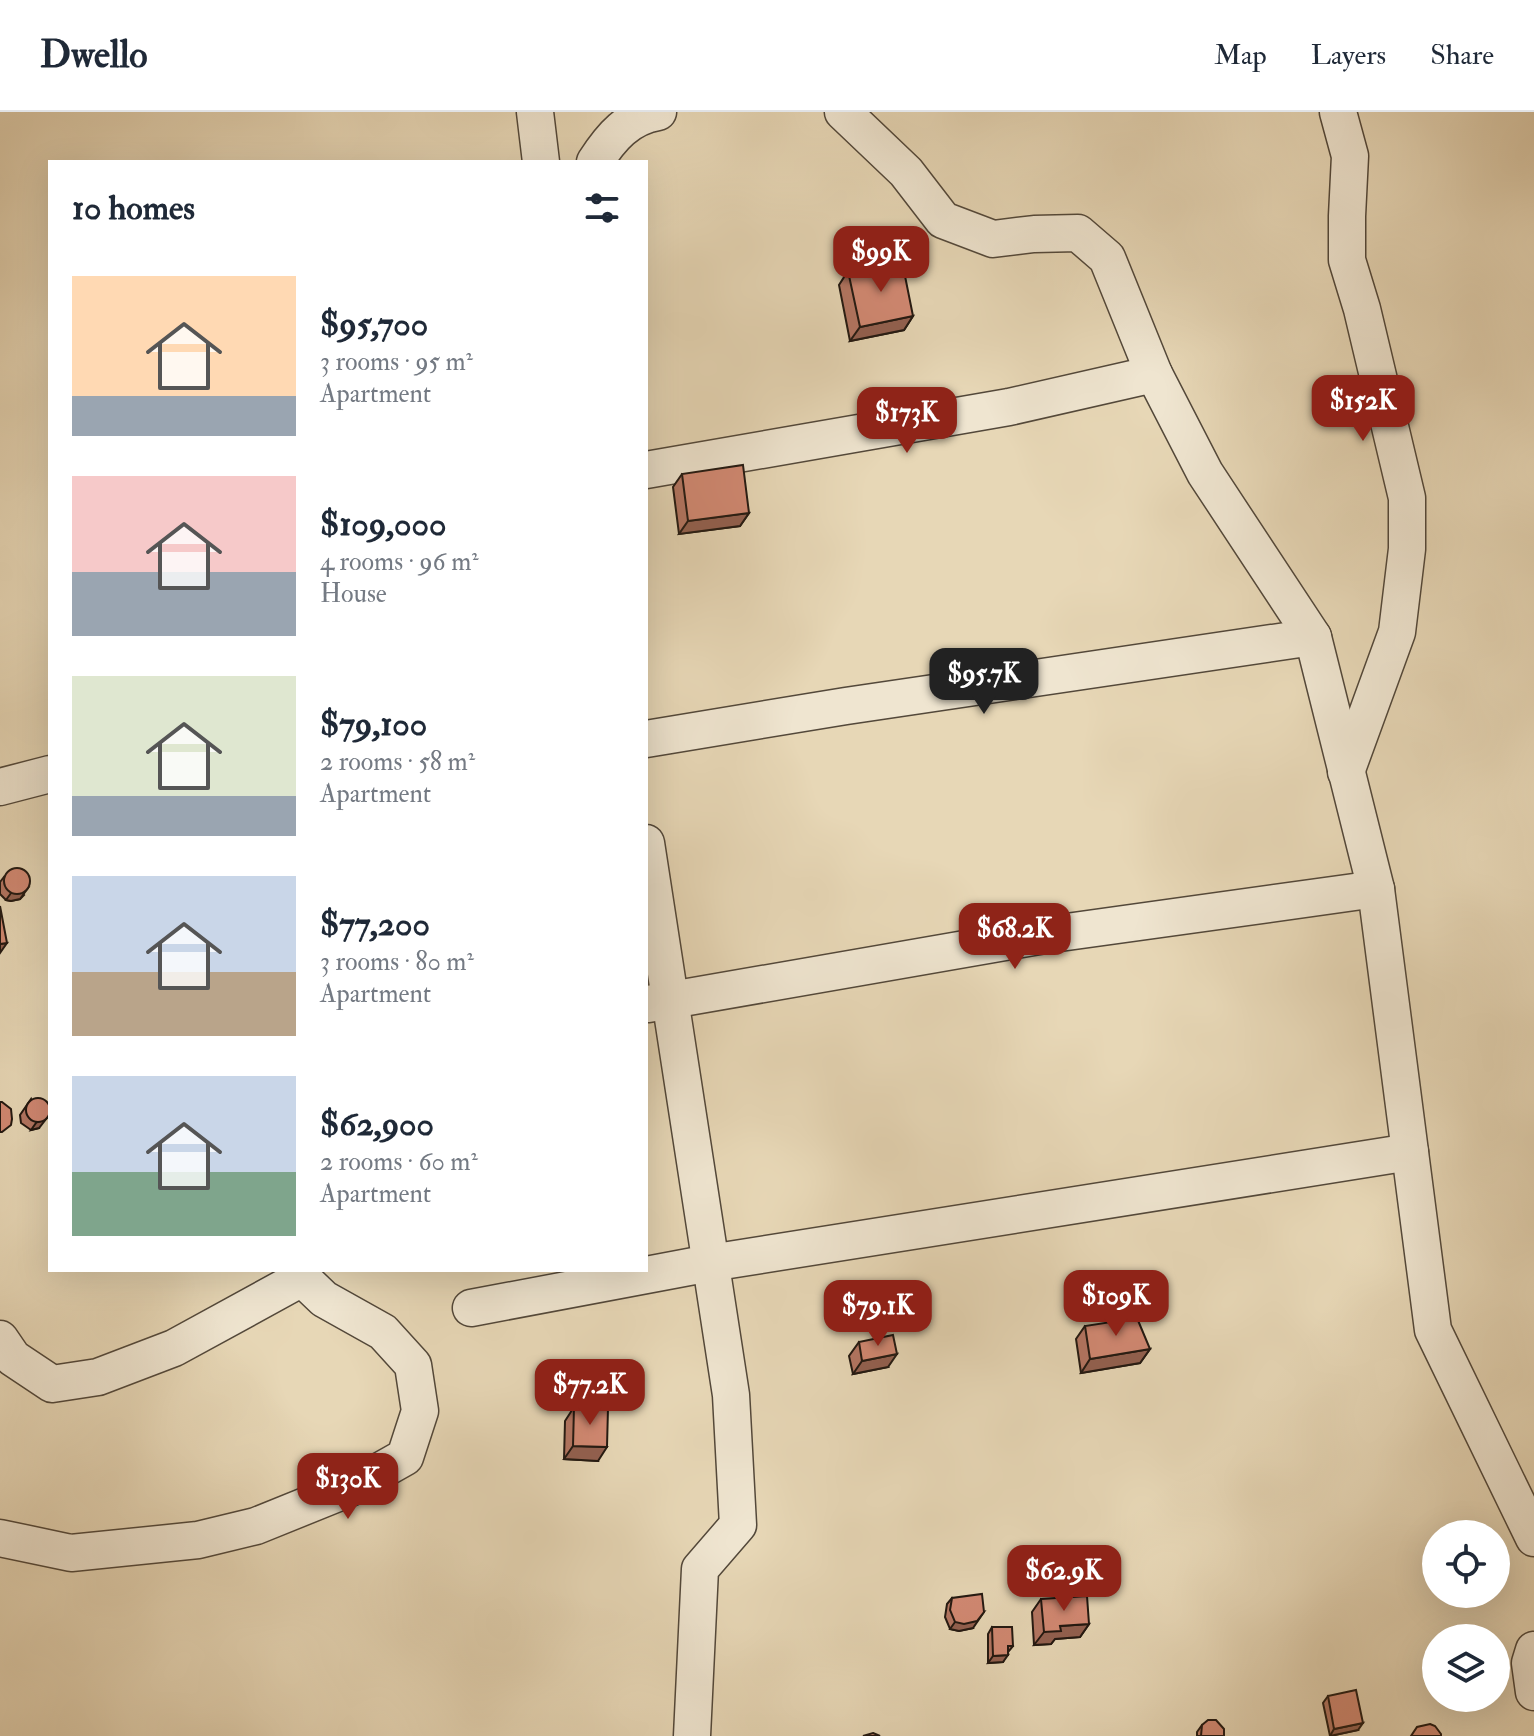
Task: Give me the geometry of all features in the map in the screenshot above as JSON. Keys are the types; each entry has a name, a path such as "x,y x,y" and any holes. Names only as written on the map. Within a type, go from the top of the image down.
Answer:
{"street":[{"path":"535,112 541,160"},
{"path":"596,160 609,140 640,115 658,112"},
{"path":"843,112 906,172 943,220 993,239 1078,233 1107,258 1154,374 1205,473 1313,637 1376,889 1433,1330 1534,1538"},
{"path":"1338,112 1350,156 1347,260 1362,309 1407,498 1407,549 1397,632 1346,772"},
{"path":"648,470 1009,407 1154,374"},
{"path":"648,739 1313,637"},
{"path":"0,787 48,775"},
{"path":"648,870 658,1003 710,1263 731,1395 738,1525 700,1569 692,1736"},
{"path":"658,1003 1045,935 1376,889"},
{"path":"471,1308 710,1263 1410,1152"},
{"path":"0,1339 13,1358 52,1384 98,1377 174,1348 301,1274 324,1299 383,1332 413,1365 420,1411 405,1457 350,1488 256,1526 198,1540 71,1553 0,1538"},
{"path":"1534,1650 1530,1663 1534,1692"}],"building":[{"path":"902,261 913,316 860,327 848,271"},
{"path":"743,465 749,513 688,521 682,474"},
{"path":"17,868 26,872 30,881 26,890 17,894 8,890 4,881 8,872"},
{"path":"0,906 7,943 0,944"},
{"path":"38,1098 47,1101 47,1119 38,1122 29,1119 26,1110 29,1101"},
{"path":"0,1102 11,1109 12,1119 11,1125 2,1132 0,1132"},
{"path":"1137,1318 1150,1349 1090,1359 1085,1326"},
{"path":"893,1335 897,1354 862,1361 859,1342"},
{"path":"574,1407 608,1408 607,1447 573,1446"},
{"path":"982,1594 984,1612 977,1621 964,1624 955,1622 950,1610 952,1598"},
{"path":"1087,1596 1089,1624 1060,1626 1061,1631 1044,1632 1041,1599"},
{"path":"992,1627 1012,1627 1013,1646 1008,1646 1008,1655 993,1656"},
{"path":"1356,1690 1363,1723 1334,1729 1328,1696"},
{"path":"1208,1720 1216,1720 1224,1729 1224,1736 1201,1736 1202,1725"},
{"path":"1430,1724 1441,1736 1411,1736 1417,1727"}]}
